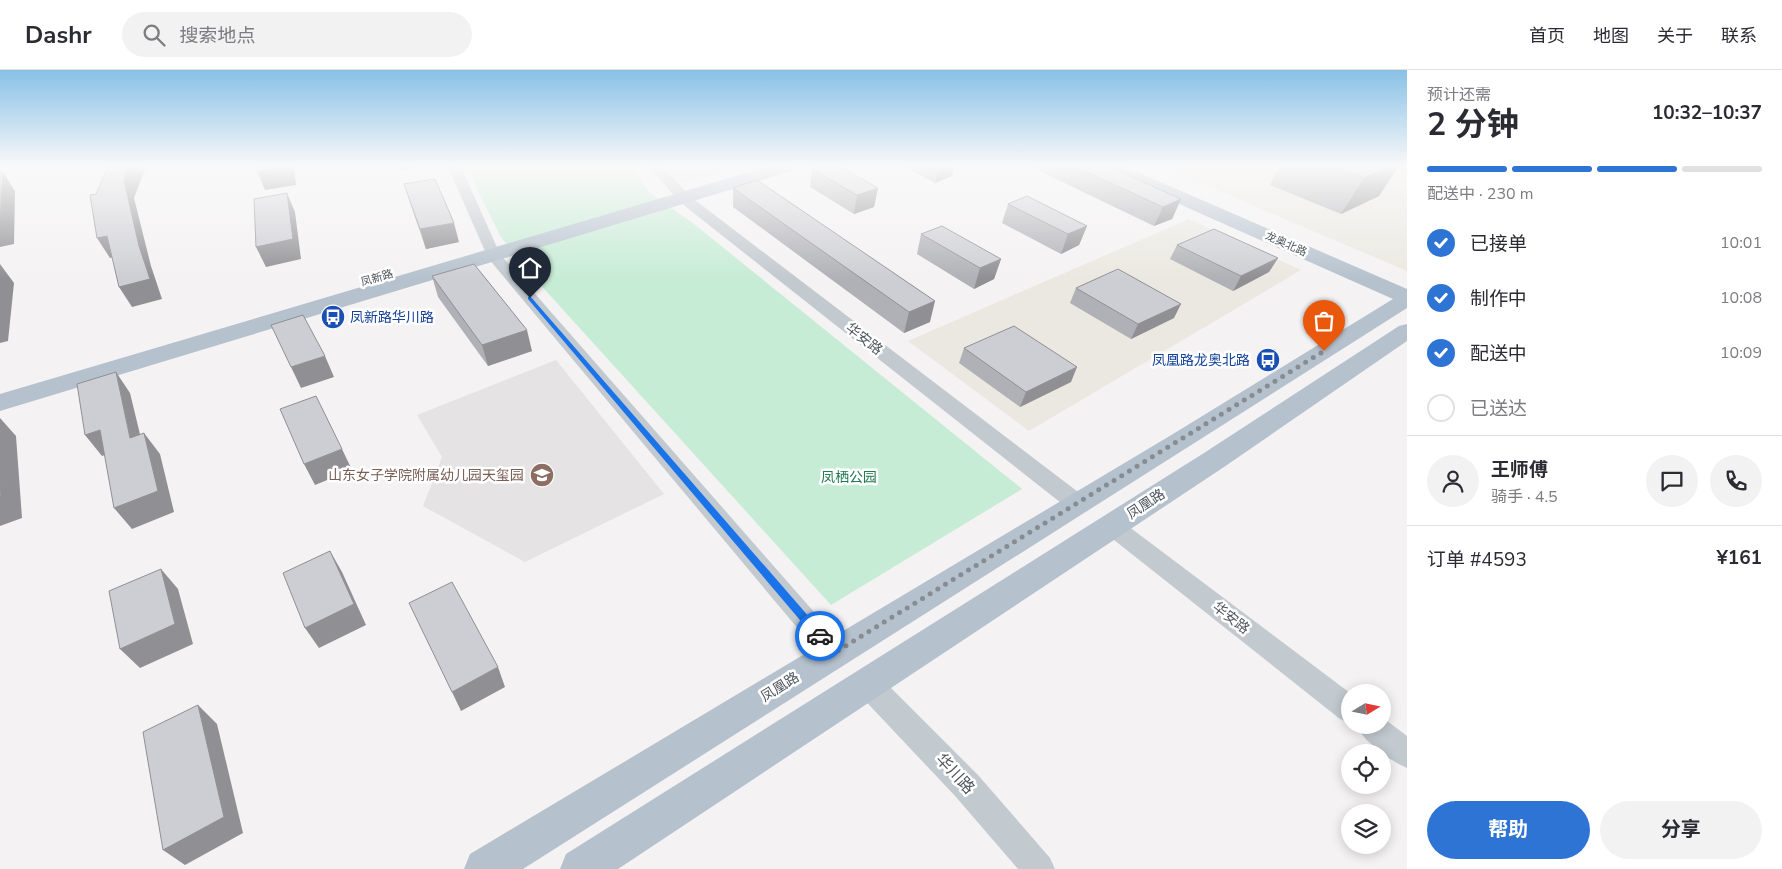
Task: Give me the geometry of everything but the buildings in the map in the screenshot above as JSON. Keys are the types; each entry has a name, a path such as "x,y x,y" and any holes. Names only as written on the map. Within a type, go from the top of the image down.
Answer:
{"main road":[{"path":"0,403 491,250 645,204"},
{"name":"龙奥北路","path":"1194,204 1407,298"},
{"name":"龙奥北路","path":"1233,204 1407,278"},
{"name":"凤新路","path":"0,389 491,250"},
{"name":"凤凰路","path":"484,869 1078,504 1407,298"},
{"name":"凤凰路","path":"581,869 1112,526 1407,332"}],"street":[{"path":"470,204 491,250 834,653"},
{"name":"华安路","path":"693,204 1078,504"},
{"name":"华安路","path":"1112,526 1341,703"},
{"name":"华川路","path":"867,683 968,786 1039,869"},
{"path":"1381,734 1407,754"}],"shaded area":[{"path":"1250,204 1407,204 1407,271"},
{"path":"1189,219 1301,270 1029,431 908,341"},
{"name":"山东女子学院附属幼儿园天玺园","path":"556,360 664,494 525,562 423,506 442,457 417,415"}],"green space":[{"name":"凤栖公园","path":"485,204 666,204 694,224 1022,489 831,605 527,270 501,237"}],"way so far":[{"path":"820,636 834,653 1324,351"}],"place":[{"name":"凤新路华川路","path":"333,317"},
{"name":"凤凰路龙奥北路","path":"1268,360"},
{"name":"山东女子学院附属幼儿园天玺园","path":"542,475"}],"route":[{"path":"530,298 820,636"}]}
